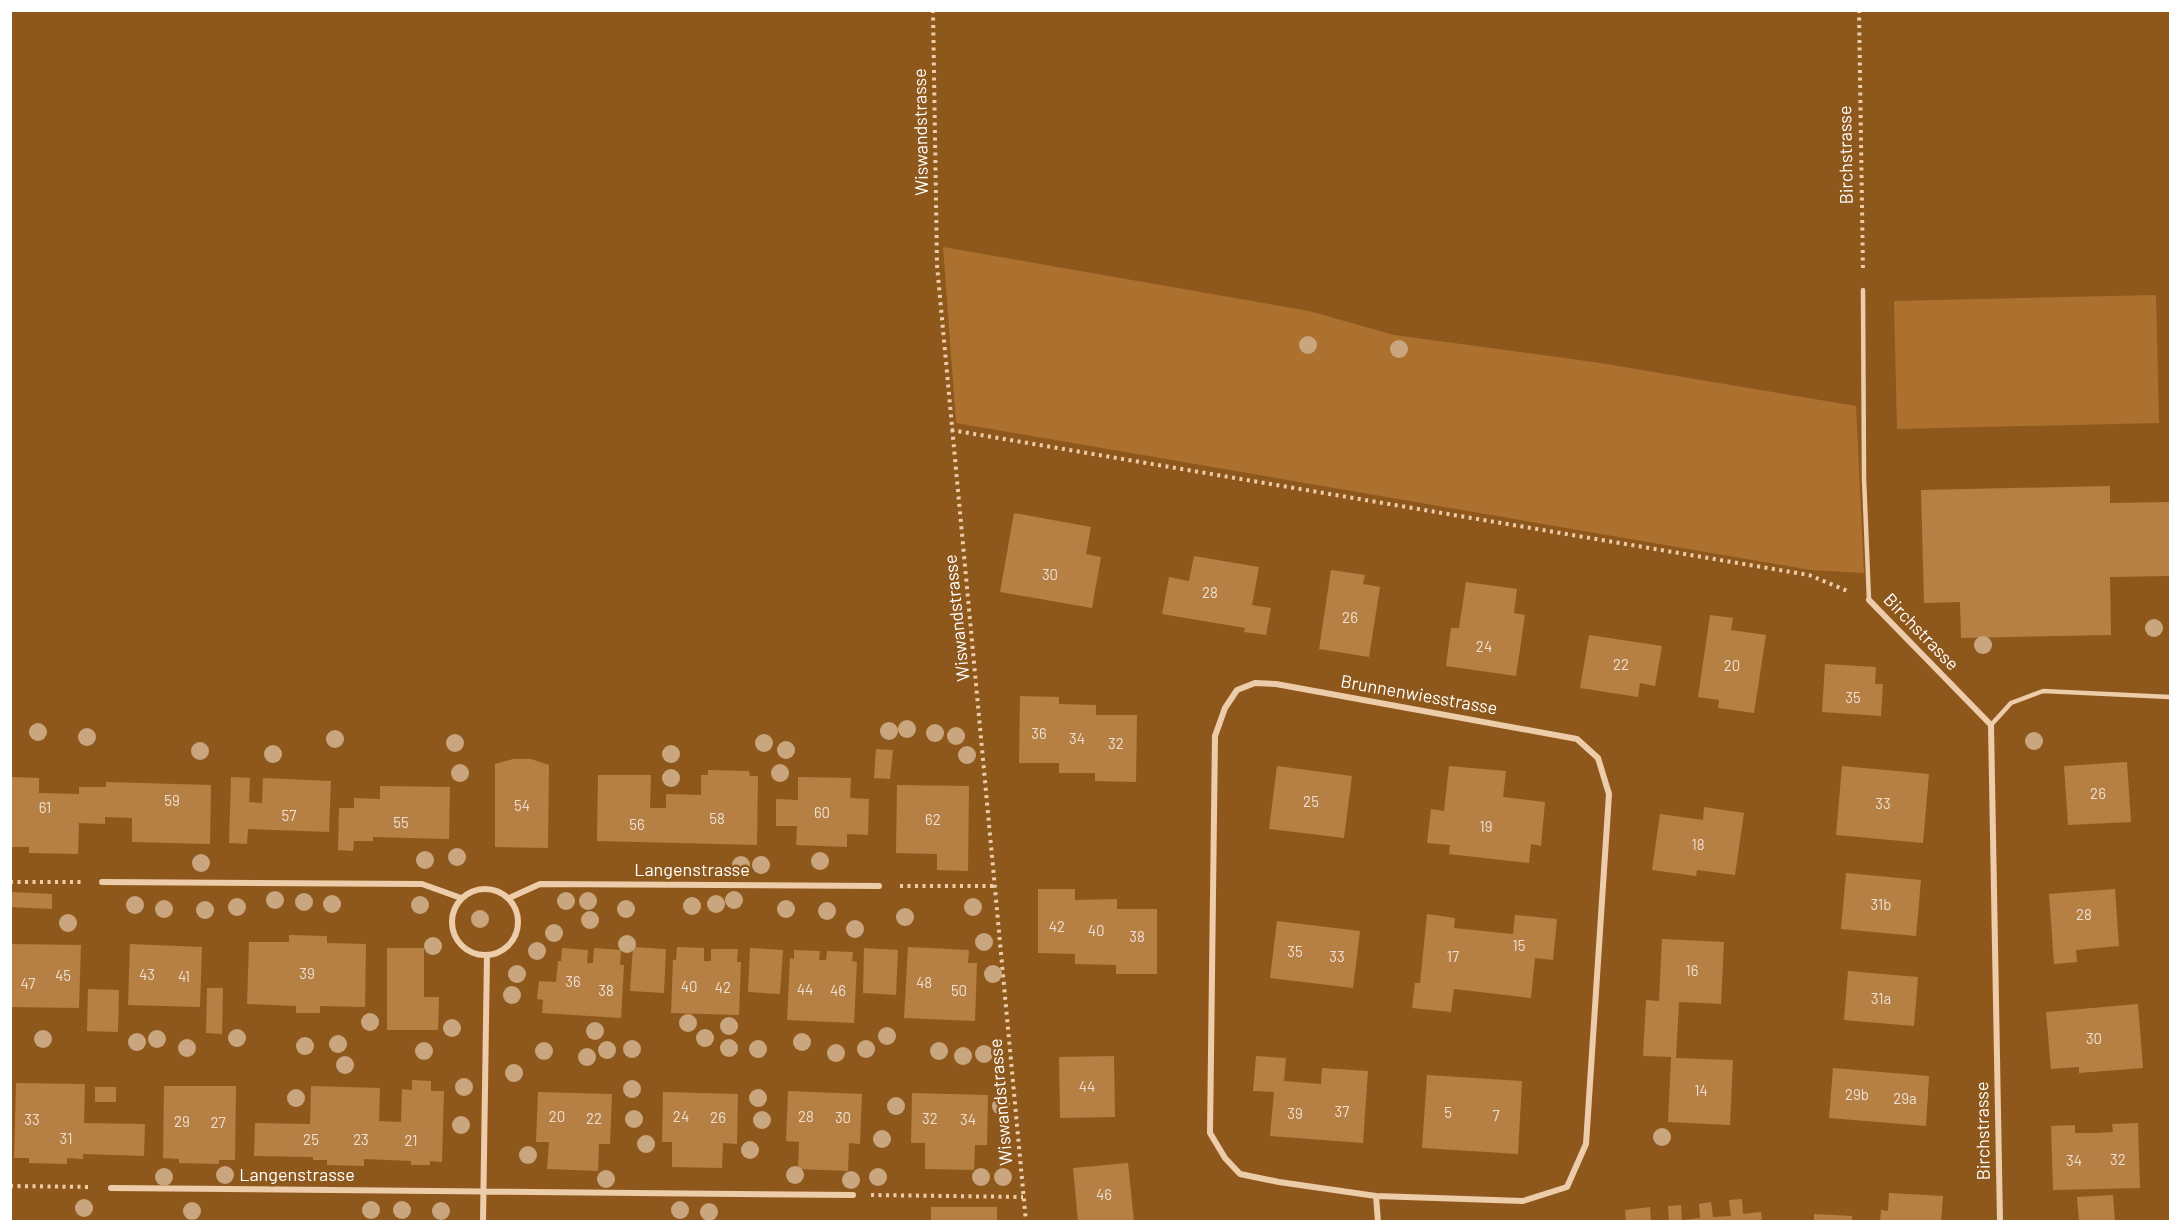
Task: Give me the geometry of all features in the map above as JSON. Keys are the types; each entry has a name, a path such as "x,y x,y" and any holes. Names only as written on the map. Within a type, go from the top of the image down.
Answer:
{"street":[{"name":"Birchstrasse","path":"1869,600 1991,725 2000,1221"},
{"name":"Brunnenwiesstrasse","path":"1255,683 1276,684 1577,739 1598,758 1609,794 1586,1144 1567,1187 1523,1201 1376,1196 1240,1174 1225,1158 1210,1133 1215,736 1225,708 1238,690 1255,683"},
{"path":"102,882 422,884 460,898"},
{"name":"Langenstrasse","path":"509,898 540,884 879,886"},
{"path":"490,888 509,898 518,917 513,938 506,947 487,955 475,954 457,940 452,930 451,919 460,898 469,892 490,888"},
{"path":"483,1221 487,955"},
{"name":"Langenstrasse","path":"111,1188 853,1195"},
{"path":"1376,1196 1378,1221"}],"lane":[{"name":"Birchstrasse","path":"1863,290 1864,477 1869,600"},
{"path":"1991,725 2011,703 2043,691 2170,697"}],"path":[{"name":"Wiswandstrasse","path":"933,10 937,265 1026,1221"},
{"name":"Birchstrasse","path":"1859,10 1863,290"},
{"path":"951,430 1809,575 1869,600"},
{"path":"10,882 102,882"},
{"path":"879,886 995,886"},
{"path":"10,1186 111,1188"},
{"path":"853,1195 1023,1197"}],"shaded area":[{"path":"943,247 1309,311 1394,335 1594,362 1856,406 1864,573 1811,570 956,423"},
{"path":"2156,295 2159,423 1897,429 1894,301"}],"building":[{"path":"2110,486 2110,503 2170,502 2170,576 2110,577 2111,635 1961,638 1960,602 1924,603 1921,490"},
{"path":"1014,513 1091,527 1086,554 1101,557 1092,608 1000,592"},
{"path":"1194,556 1259,567 1252,605 1271,608 1266,635 1244,632 1245,628 1162,614 1169,577 1189,581"},
{"path":"1331,570 1365,575 1363,584 1380,587 1369,657 1319,649"},
{"path":"1466,582 1517,589 1514,613 1525,615 1516,676 1446,666 1451,628 1459,628"},
{"path":"1710,615 1733,618 1731,630 1766,635 1754,713 1718,708 1719,700 1698,697"},
{"path":"1589,635 1662,646 1655,686 1640,683 1638,697 1580,688"},
{"path":"1825,664 1876,667 1875,684 1883,684 1881,716 1822,712"},
{"path":"1020,696 1059,697 1059,704 1096,705 1096,715 1137,715 1136,782 1095,781 1095,773 1059,773 1059,763 1019,763"},
{"path":"876,749 893,750 890,779 874,778"},
{"path":"513,759 531,759 549,765 548,848 495,847 495,764"},
{"path":"2127,762 2131,822 2068,825 2064,766"},
{"path":"1277,766 1352,776 1344,838 1269,829"},
{"path":"1449,766 1506,771 1503,797 1545,802 1541,846 1531,844 1529,863 1449,854 1450,845 1427,843 1431,809 1444,811"},
{"path":"1842,766 1929,774 1923,843 1836,835"},
{"path":"708,770 749,771 750,776 758,776 757,845 597,841 598,775 651,775 650,808 666,808 666,794 701,795 701,775 708,775"},
{"path":"10,777 39,778 39,793 79,794 79,787 106,787 106,782 211,785 210,844 132,842 132,818 105,817 105,824 79,823 78,854 29,853 29,847 10,847"},
{"path":"231,777 250,778 249,802 262,803 263,778 331,781 329,832 248,829 247,844 229,843"},
{"path":"798,777 851,778 850,798 869,799 868,835 847,834 847,847 796,845 797,826 776,826 776,799 798,800"},
{"path":"897,785 969,786 968,871 937,870 937,854 896,853"},
{"path":"380,786 450,787 449,839 373,837 373,841 354,841 353,851 338,850 339,808 354,808 354,798 380,799"},
{"path":"1704,807 1744,813 1735,875 1697,870 1696,876 1652,870 1660,814 1703,820"},
{"path":"1846,873 1921,880 1916,936 1841,929"},
{"path":"1038,889 1075,889 1075,900 1117,899 1117,909 1157,909 1157,974 1116,974 1116,965 1075,964 1075,954 1038,953"},
{"path":"2115,889 2119,946 2076,950 2077,962 2054,964 2049,894"},
{"path":"10,892 52,894 52,909 10,907"},
{"path":"1427,914 1455,918 1454,928 1513,934 1515,915 1557,919 1553,960 1535,958 1531,998 1454,989 1451,1012 1412,1008 1415,983 1420,983"},
{"path":"1277,921 1360,931 1353,988 1270,978"},
{"path":"289,935 327,936 327,943 366,944 365,1007 320,1006 320,1013 296,1013 296,1006 247,1004 249,942 289,942"},
{"path":"1662,939 1724,942 1721,1004 1679,1002 1676,1058 1733,1060 1730,1125 1668,1122 1671,1057 1643,1056 1646,1000 1659,1001"},
{"path":"11,944 81,945 79,1008 10,1007"},
{"path":"130,944 202,947 200,1007 128,1005"},
{"path":"633,947 666,949 664,993 630,991"},
{"path":"677,947 704,948 704,961 711,961 711,949 738,949 737,962 741,962 739,1015 671,1013 673,960 676,960"},
{"path":"908,947 969,950 968,963 977,963 975,1021 904,1018"},
{"path":"387,948 424,948 424,997 439,997 438,1030 387,1030"},
{"path":"562,948 588,950 587,963 593,963 594,948 621,950 620,965 624,965 621,1018 542,1013 543,1000 537,999 539,981 556,982"},
{"path":"750,948 783,950 780,994 748,992"},
{"path":"864,948 898,950 896,995 863,993"},
{"path":"794,950 820,951 819,960 826,960 827,951 853,952 852,961 857,962 854,1023 787,1020 790,958 794,959"},
{"path":"1848,971 1918,977 1914,1026 1844,1020"},
{"path":"207,988 223,988 222,1034 206,1033"},
{"path":"88,989 119,990 118,1032 87,1031"},
{"path":"2138,1004 2143,1068 2079,1073 2079,1067 2051,1069 2046,1012"},
{"path":"1114,1056 1115,1117 1060,1118 1059,1057"},
{"path":"1256,1056 1286,1058 1284,1081 1321,1084 1322,1068 1368,1071 1363,1143 1270,1136 1274,1092 1253,1091"},
{"path":"1833,1068 1929,1076 1926,1126 1829,1118"},
{"path":"1427,1075 1522,1081 1518,1154 1422,1148"},
{"path":"412,1080 431,1081 431,1091 444,1091 442,1162 430,1161 430,1165 411,1165 411,1161 364,1159 364,1166 327,1165 327,1160 313,1160 313,1157 254,1156 255,1123 310,1124 311,1086 380,1088 379,1121 401,1122 402,1089 412,1090"},
{"path":"16,1083 85,1084 84,1123 145,1124 144,1156 83,1154 83,1159 67,1158 67,1164 29,1163 29,1158 14,1158"},
{"path":"164,1086 236,1086 235,1160 219,1160 219,1164 179,1163 179,1159 163,1158"},
{"path":"95,1087 116,1087 116,1102 95,1102"},
{"path":"788,1091 862,1094 860,1144 849,1143 848,1171 798,1169 799,1142 786,1141"},
{"path":"538,1092 612,1094 610,1144 599,1144 598,1171 547,1169 549,1142 536,1142"},
{"path":"663,1092 738,1094 737,1144 723,1143 722,1168 672,1167 672,1142 662,1142"},
{"path":"912,1093 988,1095 987,1145 975,1145 974,1170 925,1169 925,1143 911,1143"},
{"path":"2138,1123 2140,1188 2053,1190 2051,1126 2075,1125 2075,1133 2096,1133 2113,1132 2112,1124"},
{"path":"1128,1163 1134,1222 1078,1222 1073,1168"},
{"path":"1889,1193 1943,1196 1941,1222 1880,1222 1881,1210 1888,1211"},
{"path":"2113,1195 2115,1222 2079,1222 2077,1197"},
{"path":"1742,1199 1743,1214 1761,1212 1762,1222 1683,1222 1683,1220 1700,1218 1699,1204 1711,1202 1713,1217 1731,1216 1729,1200"},
{"path":"1681,1205 1682,1222 1669,1222 1668,1206"},
{"path":"931,1207 997,1207 997,1222 931,1222"},
{"path":"1650,1207 1651,1222 1626,1222 1625,1210"},
{"path":"1814,1214 1852,1216 1852,1222 1814,1222"}]}
